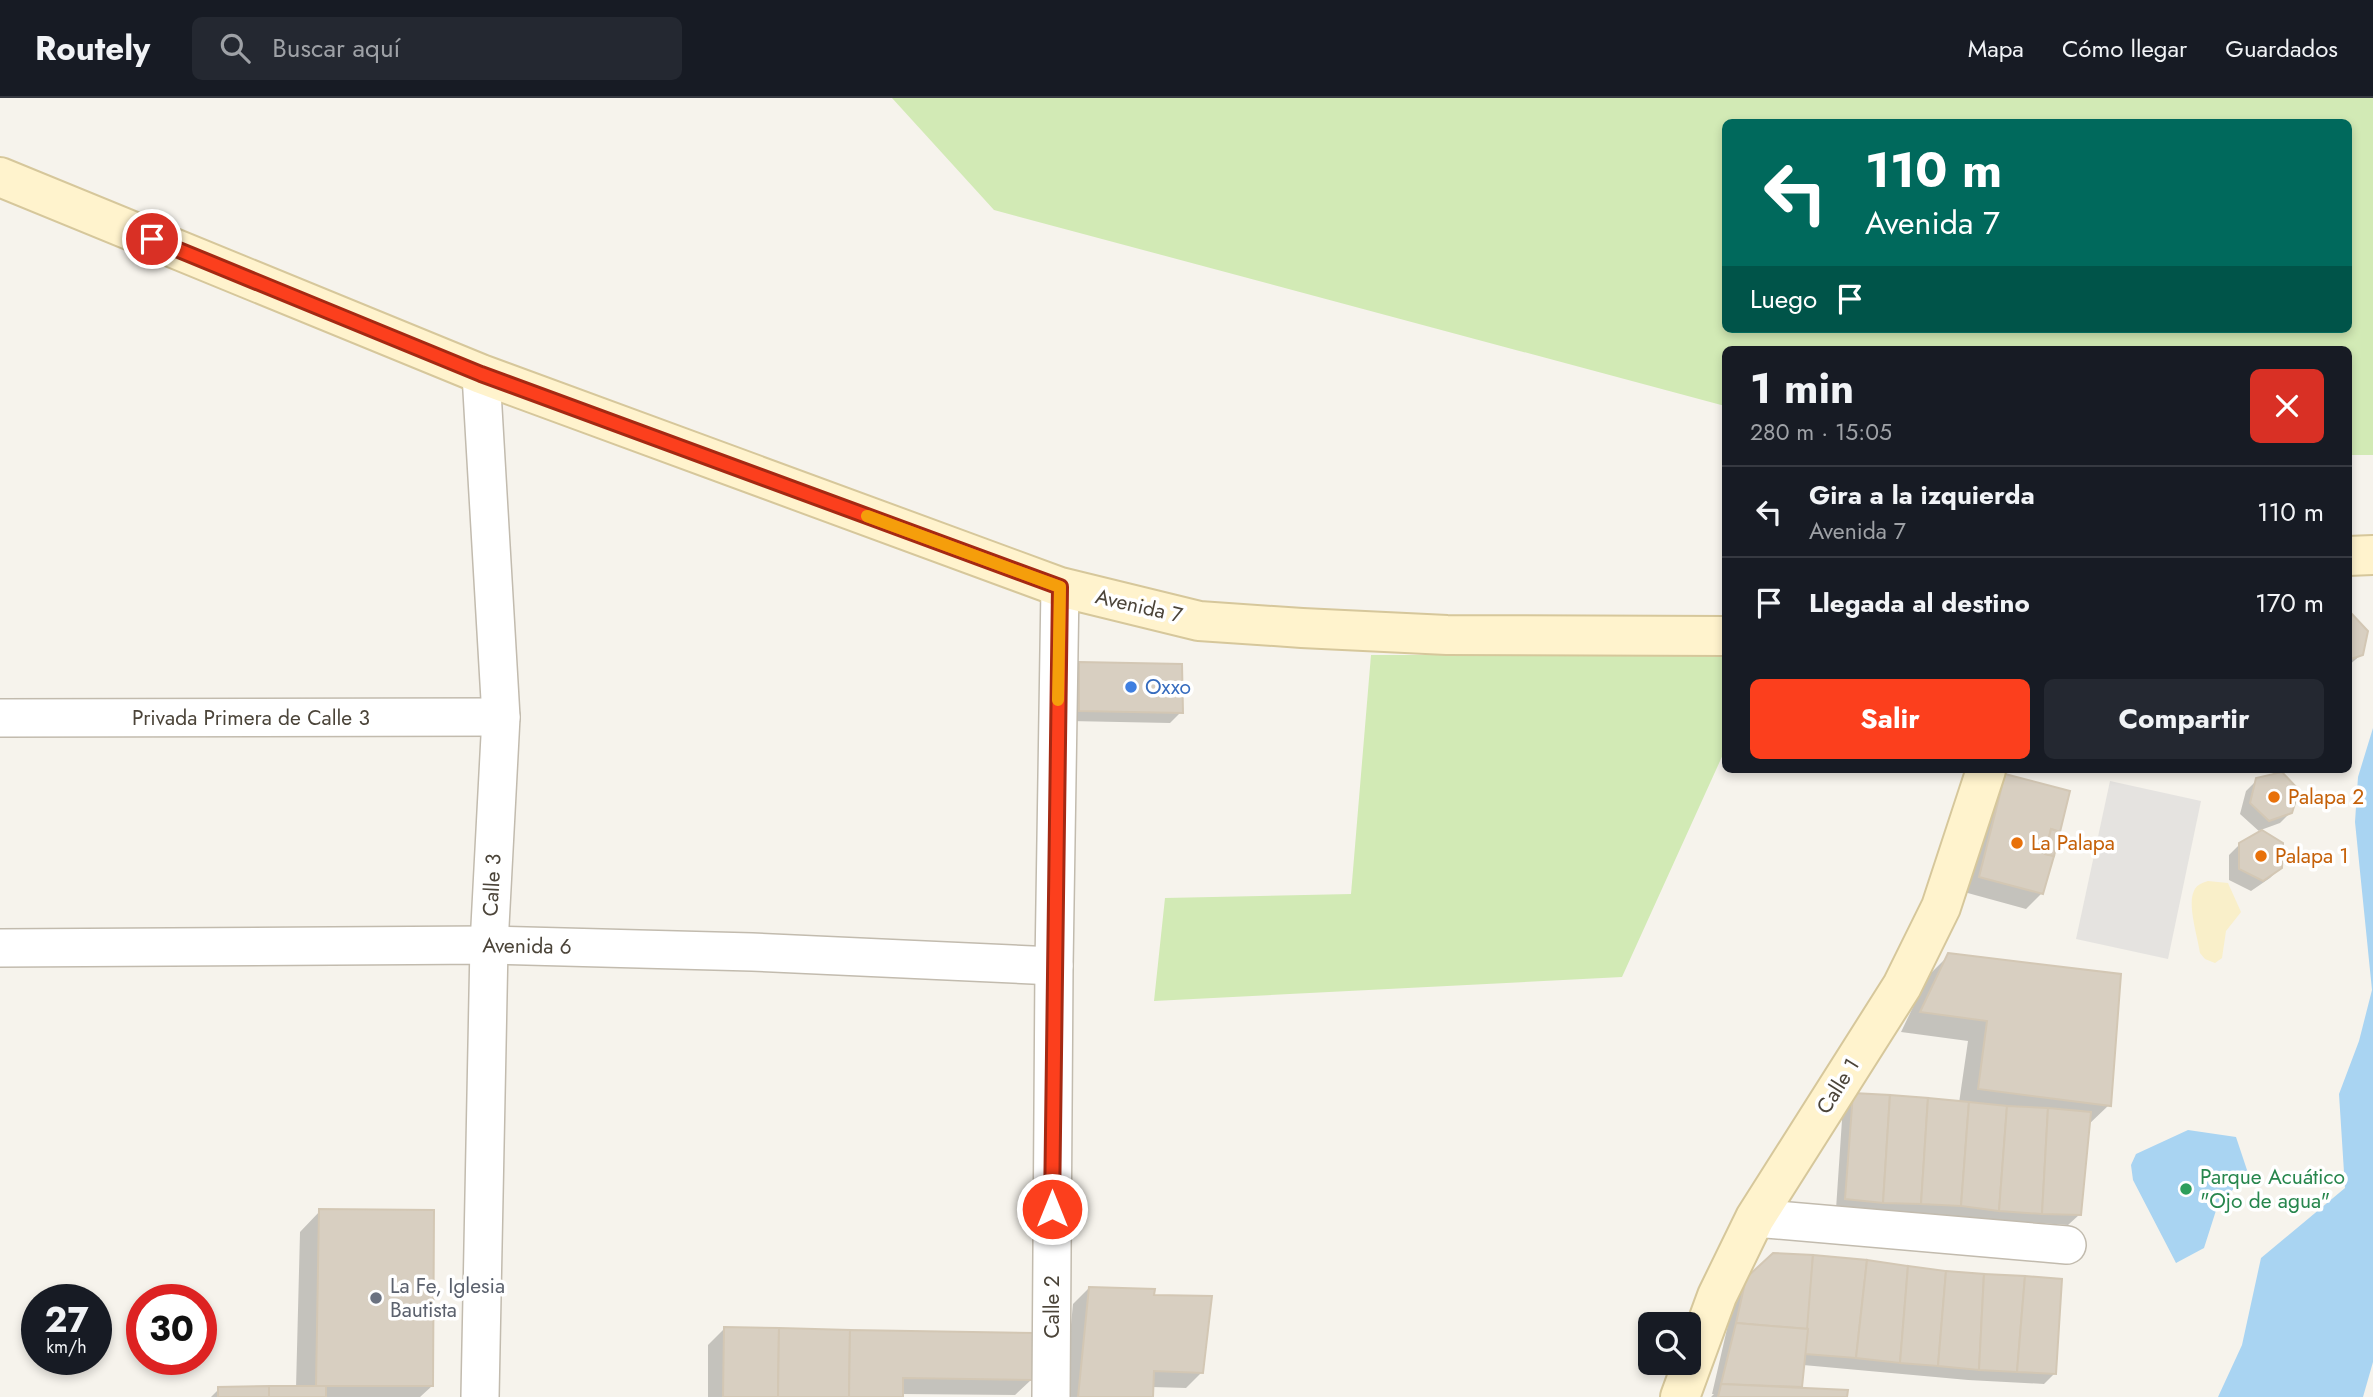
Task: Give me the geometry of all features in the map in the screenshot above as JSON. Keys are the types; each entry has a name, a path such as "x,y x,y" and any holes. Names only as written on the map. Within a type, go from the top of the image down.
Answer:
{"street":[{"name":"Avenida 7","path":"0,177 481,374 1060,587 1199,621 1447,635 1722,636"},
{"name":"Calle 3","path":"480,1397 489,944 501,717 481,374"},
{"path":"2352,555 2373,555"},
{"name":"Calle 2","path":"1051,1397 1060,587"},
{"name":"Privada Primera de Calle 3","path":"0,718 501,717"},
{"name":"Calle 1","path":"1680,1397 1717,1296 1755,1218 1902,986 1941,907 1985,773"},
{"name":"Avenida 6","path":"0,948 489,944 1054,966"},
{"path":"1755,1218 2067,1245"}],"green space":[{"path":"892,98 2373,98 2373,455 2352,455 2352,346 1722,346 1722,405 994,210"},
{"path":"1371,655 1722,655 1722,757 1622,977 1154,1001 1165,898 1351,894"}],"sand":[{"path":"2208,881 2228,883 2241,912 2226,931 2222,958 2215,963 2205,959 2200,953 2192,912 2195,889"}],"shaded area":[{"path":"2110,781 2201,801 2168,959 2076,939"}],"water":[{"path":"2373,728 2373,1362 2363,1397 2218,1397 2242,1345 2261,1258 2345,1188 2339,1094 2359,1041 2372,990 2355,822 2358,777"},
{"name":"Parque Acuático \"Ojo de agua\"","path":"2188,1130 2236,1137 2250,1179 2220,1198 2204,1248 2176,1263 2133,1180 2131,1165 2136,1154"}],"building":[{"path":"2352,614 2368,631 2363,655 2352,659"},
{"name":"Oxxo","path":"1079,662 1182,664 1183,713 1079,711"},
{"name":"Palapa 2","path":"2283,773 2299,790 2292,813 2269,821 2250,803 2256,778"},
{"name":"La Palapa","path":"2005,774 2070,791 2060,832 2051,829 2045,854 2054,856 2043,894 1979,877"},
{"path":"2051,829 2060,832 2054,856 2045,854"},
{"name":"Palapa 1","path":"2262,830 2283,843 2282,868 2263,881 2239,869 2239,843"},
{"path":"1948,953 2121,974 2111,1106 1978,1089 1987,1021 1920,1012"},
{"path":"1853,1093 1890,1095 1883,1203 1845,1199"},
{"path":"1890,1095 1928,1098 1921,1204 1883,1203"},
{"path":"1928,1098 1969,1102 1961,1206 1921,1204"},
{"path":"1969,1102 2007,1106 1999,1211 1961,1206"},
{"path":"2007,1106 2048,1108 2042,1214 1999,1211"},
{"path":"2048,1108 2091,1112 2081,1215 2042,1214"},
{"name":"La Fe, Iglesia Bautista","path":"319,1209 434,1210 433,1386 316,1386"},
{"path":"1773,1253 1813,1255 1808,1329 1736,1323 1746,1278"},
{"path":"1813,1255 1867,1260 1856,1358 1805,1354"},
{"path":"1867,1260 1908,1266 1900,1363 1856,1358"},
{"path":"1908,1266 1946,1271 1938,1366 1900,1363"},
{"path":"1946,1271 1984,1274 1979,1370 1938,1366"},
{"path":"1984,1274 2025,1276 2017,1372 1979,1370"},
{"path":"2025,1276 2062,1279 2056,1374 2017,1372"},
{"path":"1089,1287 1155,1289 1154,1295 1212,1296 1203,1373 1154,1371 1153,1397 1078,1397"},
{"path":"1736,1323 1808,1329 1802,1387 1721,1384"},
{"path":"724,1327 779,1328 778,1397 723,1397"},
{"path":"779,1328 850,1330 849,1397 778,1397"},
{"path":"850,1330 1033,1333 1032,1380 903,1378 903,1397 849,1397"},
{"path":"1721,1384 1848,1390 1847,1397 1718,1397"},
{"path":"269,1386 326,1386 326,1397 269,1397"},
{"path":"269,1386 269,1397 218,1397 218,1387"}],"slow traffic":[{"path":"867,516 1060,587 1058,700"}],"place":[{"name":"Oxxo","path":"1131,687"},
{"name":"Palapa 2","path":"2274,797"},
{"name":"La Palapa","path":"2017,843"},
{"name":"Palapa 1","path":"2261,856"},
{"name":"Parque Acuático \"Ojo de agua\"","path":"2186,1189"},
{"name":"La Fe, Iglesia Bautista","path":"376,1298"}],"route":[{"path":"152,239 481,374 1060,587 1052,1209"}]}
